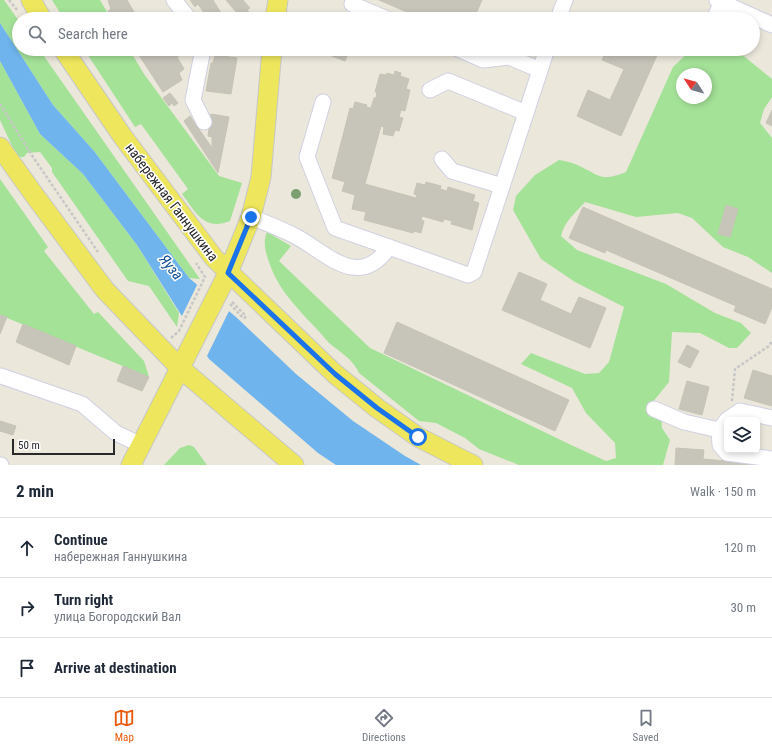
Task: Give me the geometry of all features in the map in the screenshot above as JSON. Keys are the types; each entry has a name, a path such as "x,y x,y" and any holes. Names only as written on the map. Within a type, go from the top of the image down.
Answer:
{"main road":[{"path":"31,0 38,12"},
{"path":"276,12 278,0"},
{"name":"набережная Ганнушкина","path":"68,56 123,137 207,252 335,374 377,408 418,437 473,465"},
{"path":"131,465 191,344 226,300 228,273 251,217 260,177 271,56"},
{"path":"0,147 105,290 180,368 294,465"}],"street":[{"path":"174,0 183,12"},
{"path":"561,12 565,0"},
{"path":"719,12 727,2 747,12"},
{"path":"352,4 371,12"},
{"path":"760,19 772,25"},
{"path":"202,56 193,100 204,122"},
{"path":"475,56 484,60 509,57 540,70"},
{"path":"323,102 308,157 335,228 468,275 474,272 545,56"},
{"path":"430,90 448,81 526,113"},
{"path":"442,159 452,171 502,186"},
{"path":"251,217 296,237 341,265 353,268 373,264 382,256 388,247"},
{"path":"1,376 82,404 116,433 141,445"},
{"path":"654,409 684,422 724,422"},
{"path":"732,417 740,411 772,418"},
{"path":"724,430 720,445 724,450"},
{"path":"727,453 772,459"}],"path":[{"path":"0,104 33,157 101,255"},
{"path":"166,335 170,339 179,330 205,276"},
{"path":"226,300 246,316 244,319 226,300"},
{"path":"727,417 735,369 769,346 772,341"}],"green space":[{"path":"0,0 4,0 13,12 12,42 0,23"},
{"path":"52,0 100,0 107,12 60,12"},
{"path":"21,56 44,56 200,279 189,278 94,151 53,105"},
{"path":"89,56 133,56 144,74 219,176 242,183 230,221 221,224 213,224 201,218 182,194 188,189 141,124 135,127"},
{"path":"685,56 744,56 772,79 772,97 764,109 760,123 772,138 772,273 748,257 723,247 692,218 678,213 636,217 585,202 567,222 562,231 561,236 577,250 666,284 715,313 741,323 751,333 737,348 729,348 700,333 672,332 669,382 652,403 661,414 662,428 670,440 663,465 519,465 479,449 465,438 436,423 419,421 359,373 350,360 329,343 280,286 265,249 267,232 291,246 279,261 370,348 606,461 616,458 615,443 586,413 572,388 521,364 531,353 585,374 599,373 609,362 624,307 575,282 541,259 513,210 516,196 535,175 559,160 573,163 599,176 610,177 626,172 673,67"},
{"path":"0,61 40,134 83,174 137,245 179,313 177,327 149,286 128,281 52,172 52,168 40,152 27,153 24,157 19,157 13,148 0,120"},
{"path":"0,179 48,247 44,251 94,314 98,312 144,361 149,377 0,315"},
{"path":"189,445 194,447 207,465 164,465 180,448"}],"water":[{"name":"Яуза","path":"0,23 12,42 12,56 21,56 53,105 94,151 189,278 236,317 296,374 353,421 421,465 336,465 318,453 209,359 137,245 83,174 40,134 0,61"}],"pier":[{"path":"198,283 230,309 206,358 181,318"}],"building":[{"path":"108,0 127,0 134,12 109,12 111,9"},
{"path":"190,0 213,0 220,12 203,12 198,4 195,7"},
{"path":"226,0 243,0 250,8 247,10 249,12 236,12"},
{"path":"379,0 482,0 477,12 407,12"},
{"path":"140,56 179,56 177,57 184,69 179,73 182,80 163,92"},
{"path":"215,56 237,58 231,94 206,91 211,63 213,63"},
{"path":"332,56 347,56 345,61"},
{"path":"604,56 657,56 621,136 577,116 588,90 610,100 624,69 602,60"},
{"path":"395,71 401,73 400,76 409,79 406,89 410,90 405,111 401,110 399,117 403,118 399,131 395,130 393,136 383,134 384,127 381,126 365,184 416,198 417,195 414,194 417,183 425,185 426,182 441,186 440,189 447,191 448,187 475,195 473,201 479,203 472,230 451,224 452,221 444,219 443,222 422,216 421,220 424,221 421,233 414,231 413,233 364,220 366,212 352,209 355,195 342,191 345,182 332,178 350,108 353,109 355,102 367,105 366,107 371,108 374,98 376,98 377,92 375,92 380,74 387,75 387,73 394,75"},
{"path":"170,93 178,103 174,106 172,103 169,106 163,98"},
{"path":"772,110 772,126 766,123"},
{"path":"211,114 229,117 218,173 184,121 190,116 212,148 212,137 208,136"},
{"path":"726,205 738,209 730,237 718,234"},
{"path":"583,207 772,289 772,307 765,324 734,311 736,306 606,250 605,253 569,238"},
{"path":"519,272 547,284 540,300 571,314 579,297 606,308 590,348 502,310"},
{"path":"0,315 7,317 0,334"},
{"path":"397,322 569,400 555,431 384,353"},
{"path":"23,324 76,346 69,365 16,342"},
{"path":"687,345 699,351 690,368 678,362"},
{"path":"123,366 149,377 142,391 117,381"},
{"path":"753,370 772,376 772,406 744,398"},
{"path":"687,381 709,387 702,415 679,409"},
{"path":"0,421 16,426 13,435 0,431"},
{"path":"676,448 704,450 703,459 772,465 675,465"}],"route":[{"path":"251,217 244,238 228,273 335,374 377,408 418,437"}]}
